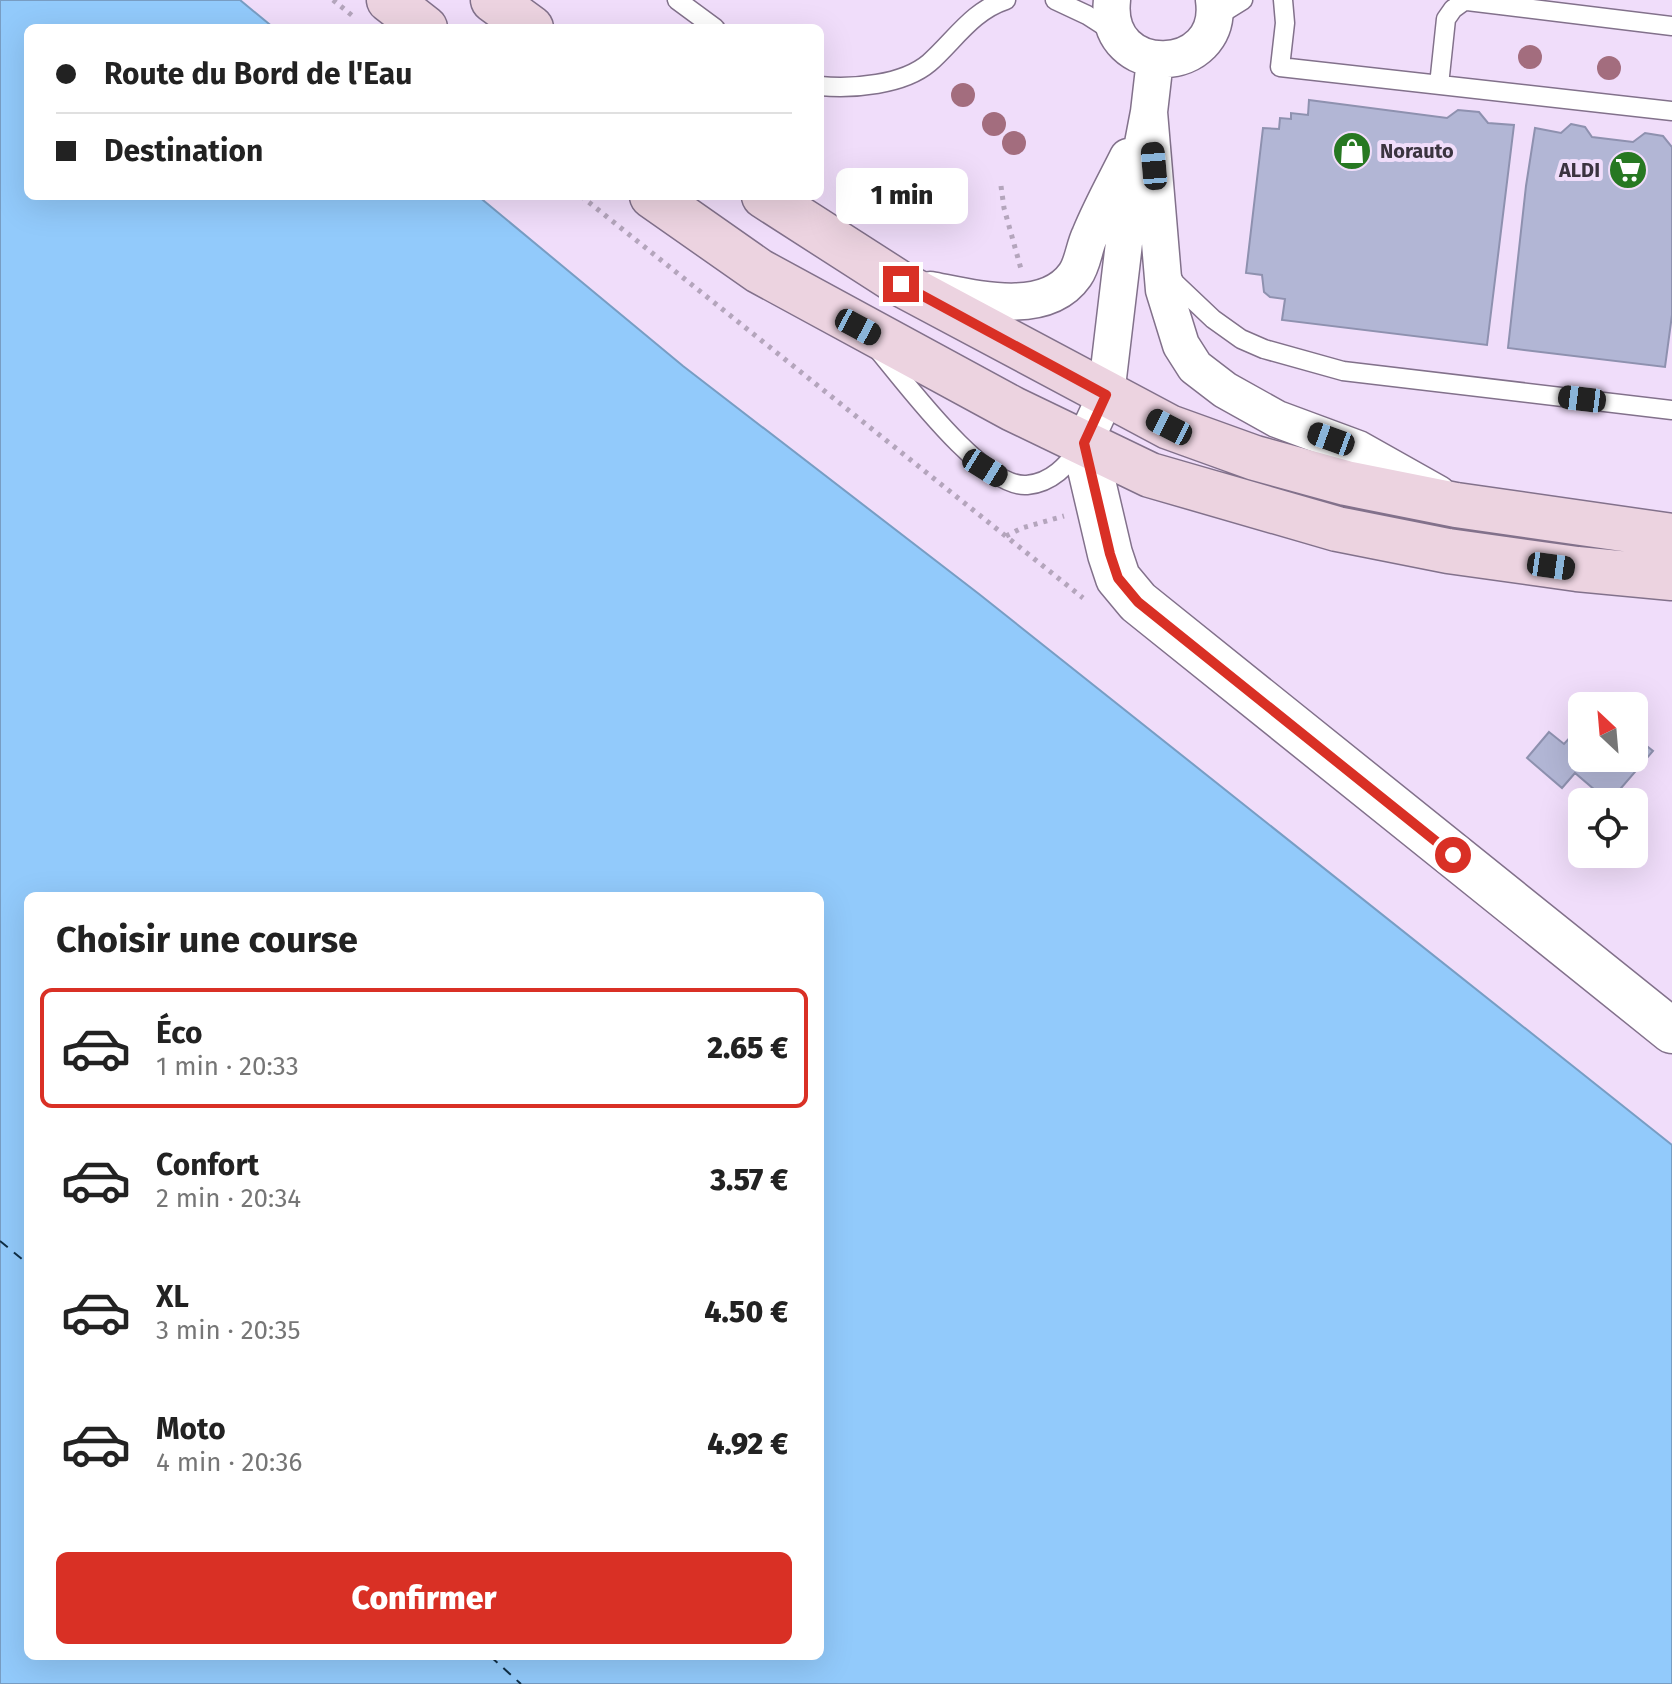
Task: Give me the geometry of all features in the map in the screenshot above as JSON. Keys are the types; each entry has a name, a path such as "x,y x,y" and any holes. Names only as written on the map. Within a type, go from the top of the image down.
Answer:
{"main road":[{"path":"389,0 420,24"},
{"path":"493,0 526,24"},
{"path":"658,200 759,271 858,327 1037,421 1150,475 1337,529 1448,551 1577,569 1672,578"},
{"path":"770,200 901,284 1169,427 1255,458 1346,483 1456,505 1672,536"}],"street":[{"path":"1112,0 1112,20 1118,35 1140,56 1155,60 1171,60 1199,46 1224,6"},
{"path":"1155,60 1149,112 1124,243 1106,395 1084,443 1118,578 1138,602 1672,1031"},
{"path":"1149,112 1164,290 1181,345 1195,367 1225,390 1277,419 1358,449 1456,505"},
{"path":"901,284 978,299 1029,301 1045,298 1062,289 1076,273 1088,237 1149,112"}],"lane":[{"path":"677,0 710,24"},
{"path":"824,86 889,82 902,78 927,64 978,13 1006,0"},
{"path":"1055,0 1087,15 1118,35"},
{"path":"1283,0 1285,23 1280,67 1672,111"},
{"path":"1439,85 1446,19 1462,0 1672,26"},
{"path":"1160,258 1175,283 1213,319 1241,339 1264,349 1343,371 1672,410"},
{"path":"858,327 945,430 985,468 1010,484 1027,485 1054,475 1065,467 1084,443"}],"path":[{"path":"1001,186 1021,269 1019,277"},
{"path":"1006,536 1058,517 1100,510"}],"water":[{"path":"0,0 240,0 269,24 24,24 24,200 483,200 683,366 979,594 1672,1145 1672,1684 0,1684"}],"building":[{"path":"1309,100 1447,118 1458,110 1479,112 1488,123 1514,125 1487,345 1282,320 1285,299 1270,297 1264,292 1262,275 1246,273 1263,128 1279,129 1280,118 1291,119 1291,113 1308,115"},
{"path":"1571,124 1585,127 1592,137 1633,142 1645,133 1663,136 1672,147 1672,315 1665,367 1508,348 1535,128 1561,133"},
{"path":"1549,732 1564,744 1568,740 1568,772 1635,772 1621,788 1593,788 1575,773 1562,788 1527,758"}],"ferry route":[{"path":"0,1241 24,1261"},
{"path":"494,1660 521,1684"}],"place":[{"name":"Norauto","path":"1352,151"},
{"name":"ALDI","path":"1628,170"}],"route":[{"path":"901,284 1106,395 1084,443 1118,578 1138,602 1453,855"}]}
